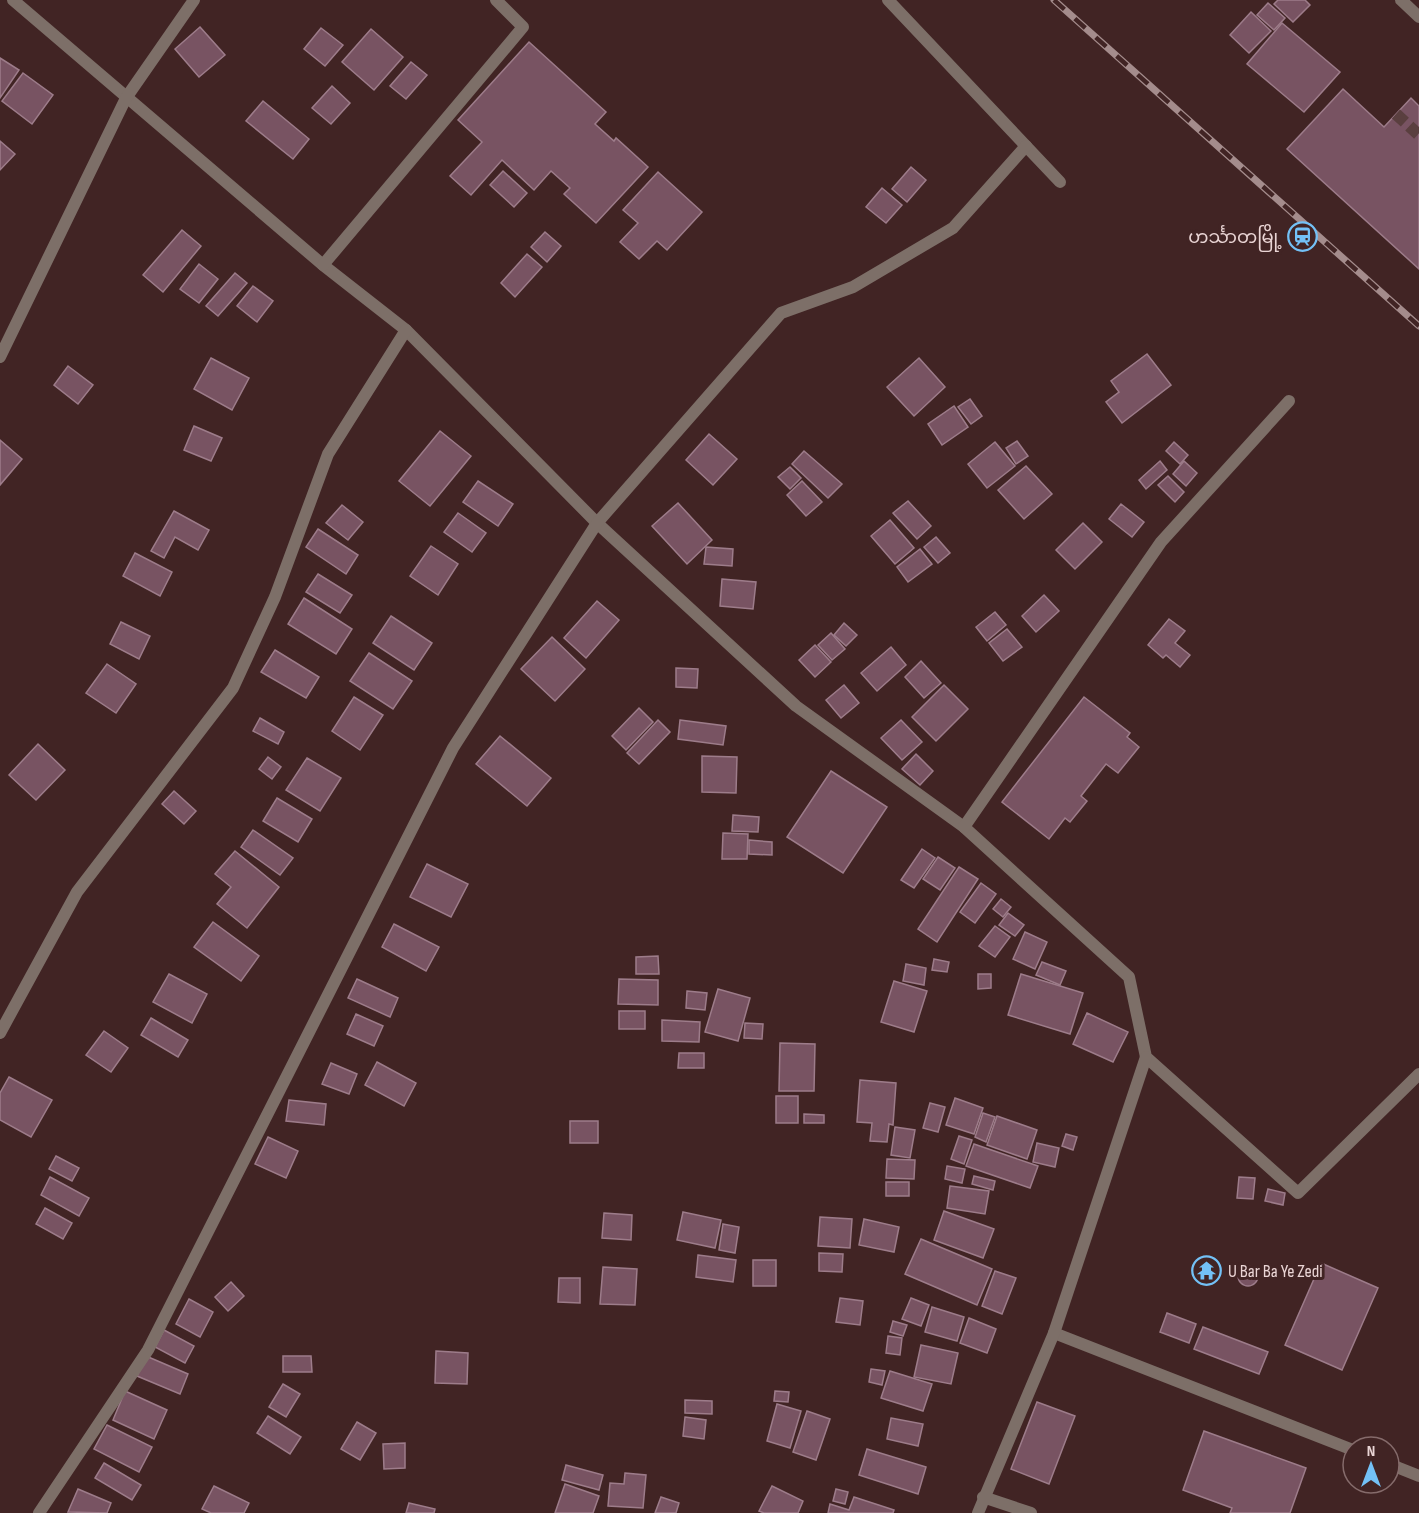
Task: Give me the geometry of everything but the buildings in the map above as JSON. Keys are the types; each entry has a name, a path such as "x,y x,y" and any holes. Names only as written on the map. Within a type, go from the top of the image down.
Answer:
{"street":[{"path":"13,0 324,265 406,330 597,523 796,706 964,827 1129,977 1146,1057 1054,1333 978,1513"},
{"path":"0,357 126,98 194,0"},
{"path":"324,265 523,27 496,0"},
{"path":"888,0 1060,182"},
{"path":"1401,0 1419,17"},
{"path":"39,1513 148,1350 453,748 597,523 781,313 852,287 953,228 1026,146"},
{"path":"0,1033 77,892 233,688 275,597 328,454 406,330"},
{"path":"964,827 1161,542 1289,401"},
{"path":"1146,1057 1298,1193 1419,1074"},
{"path":"1054,1333 1341,1445"},
{"path":"1401,1469 1419,1476"},
{"path":"983,1497 1031,1513"}],"tunnel":[{"path":"1396,114 1419,135"}],"railway":[{"path":"1054,0 1419,326"}],"place":[{"name":"ဟင်္သာတမြို့","path":"1303,237"},
{"name":"U Bar Ba Ye Zedi","path":"1207,1271"}]}
